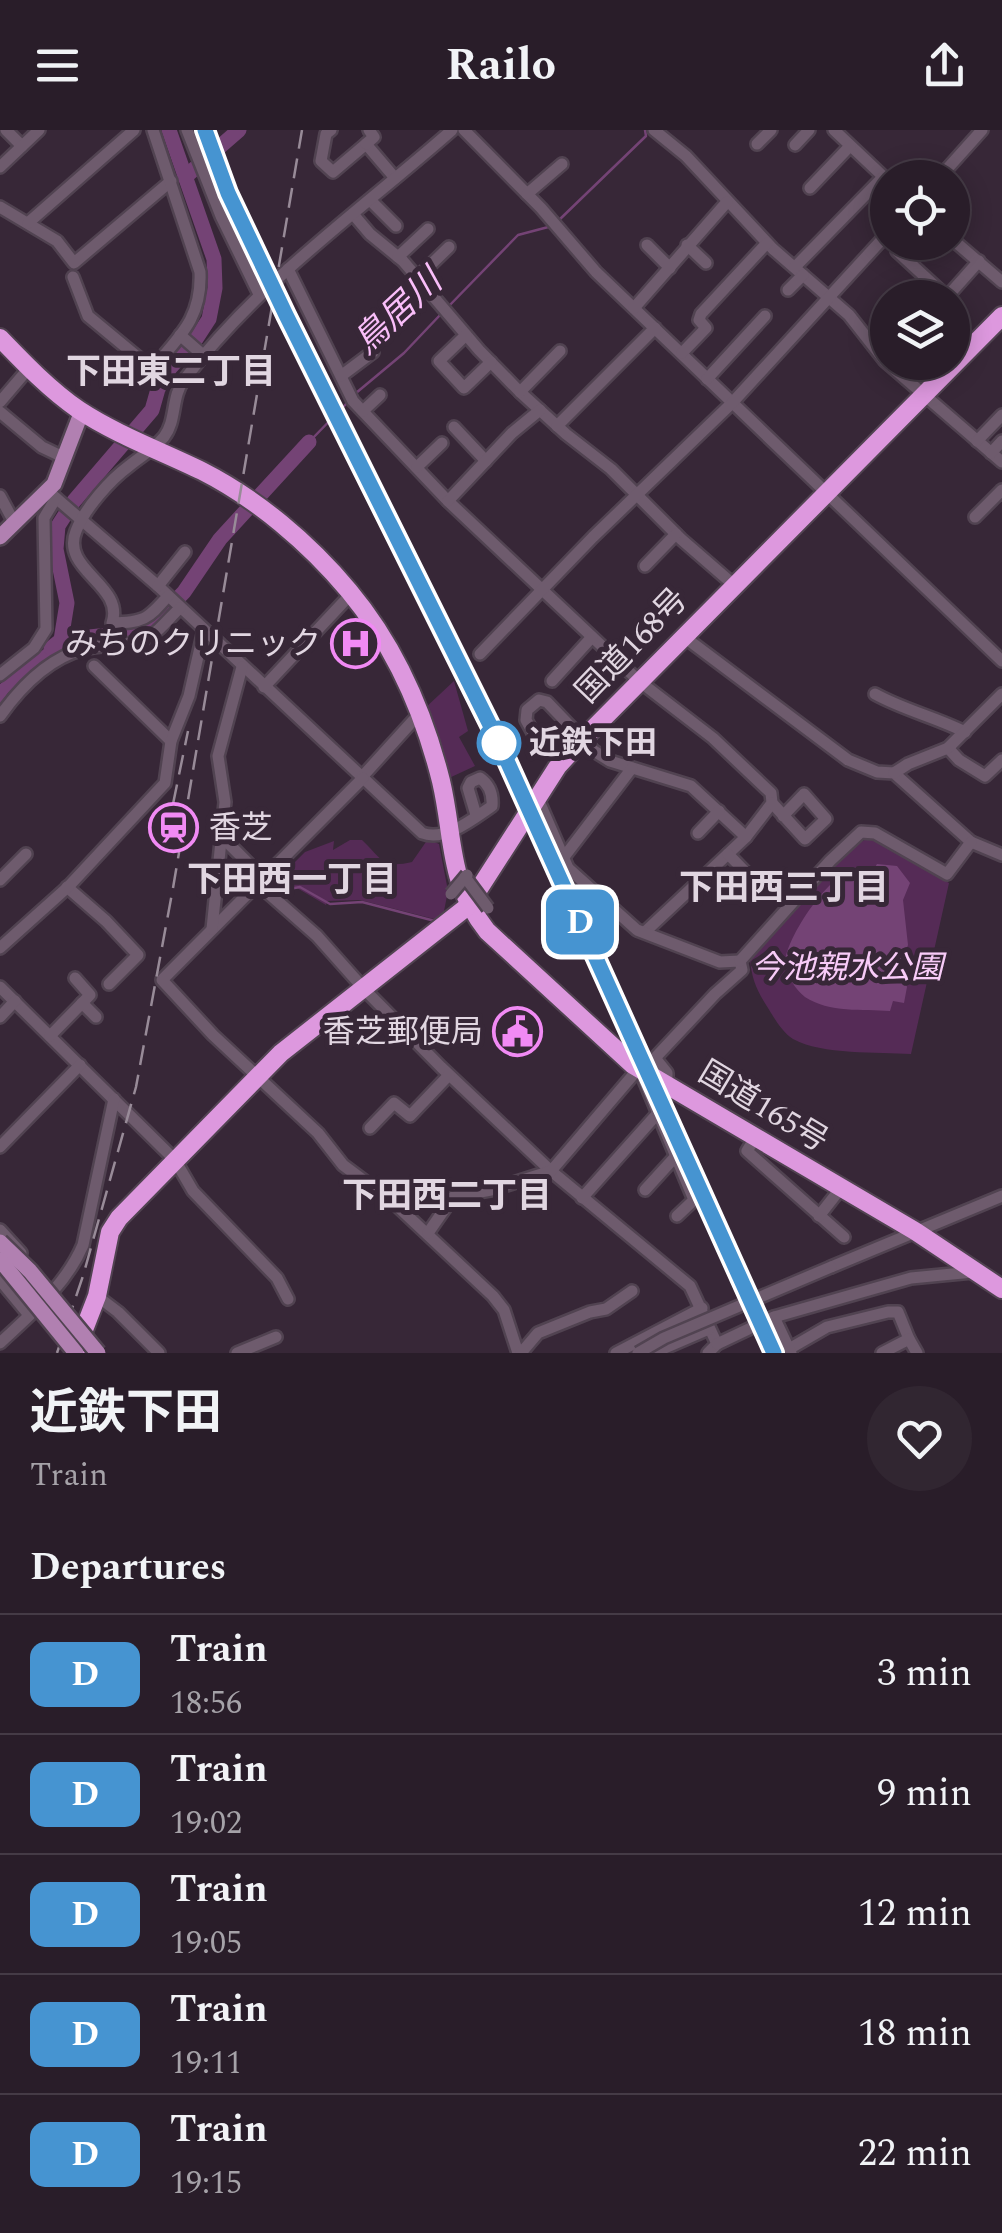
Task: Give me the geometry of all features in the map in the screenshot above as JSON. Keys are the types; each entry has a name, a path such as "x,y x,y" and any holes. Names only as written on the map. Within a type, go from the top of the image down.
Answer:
{"highway":[{"name":"国道168号","path":"76,1353 96,1296 110,1232 281,1053 468,906 558,766 1002,316"},
{"name":"国道165号","path":"0,338 82,412 204,472 250,500 310,550 351,594 387,646 420,714 442,784 458,883 468,906 487,931 639,1068 916,1231 1002,1288"},
{"path":"454,858 470,873 494,864"}],"main road":[{"path":"0,537 52,495 82,412"},
{"path":"0,1247 23,1280"},
{"path":"0,1247 87,1353"},
{"path":"0,1247 30,1271 98,1353"},
{"path":"0,1260 76,1353"},
{"path":"0,1268 67,1353"},
{"path":"86,1327 107,1353"}],"street":[{"path":"6,130 22,146"},
{"path":"0,168 39,130"},
{"path":"28,223 134,130"},
{"path":"73,277 88,316 152,369 180,336 198,306 200,272 153,130"},
{"path":"187,130 202,172 259,294"},
{"path":"332,130 326,134 321,160 333,172 374,138 369,130"},
{"path":"464,130 634,308 1002,661"},
{"path":"654,130 686,156 767,243 857,323 885,361 1002,462"},
{"path":"757,144 771,130"},
{"path":"794,145 809,130"},
{"path":"834,130 870,164"},
{"path":"955,160 982,130"},
{"path":"168,596 141,622 112,623 113,602 82,567 73,548 74,534 82,520 118,476 152,447 171,424 180,384 259,294 450,131"},
{"path":"366,144 395,178"},
{"path":"810,188 850,146"},
{"path":"527,194 562,164"},
{"path":"0,206 57,241 74,263 171,181"},
{"path":"788,290 799,271 870,196"},
{"path":"370,200 396,226"},
{"path":"634,308 727,202"},
{"path":"353,214 398,257 520,392 734,585"},
{"path":"398,257 428,229"},
{"path":"682,354 706,328 699,320 702,314 767,243"},
{"path":"647,245 670,268"},
{"path":"687,245 706,264"},
{"path":"416,279 450,247"},
{"path":"480,654 732,403 870,253"},
{"path":"970,254 1002,282"},
{"path":"907,260 947,297 979,261"},
{"path":"288,269 351,397 363,411 448,501 592,637 771,793 772,804 783,816"},
{"path":"707,379 764,316"},
{"path":"557,426 655,328"},
{"path":"180,336 204,356"},
{"path":"466,336 439,361 464,388 491,362"},
{"path":"520,392 560,351"},
{"path":"340,376 373,352"},
{"path":"0,402 30,368"},
{"path":"363,411 380,395"},
{"path":"448,501 512,433 540,410"},
{"path":"0,412 42,447 63,457"},
{"path":"977,441 1002,414"},
{"path":"454,427 486,462"},
{"path":"991,453 1002,441"},
{"path":"416,467 442,444"},
{"path":"975,517 1002,490"},
{"path":"0,675 34,648 46,629 44,518 52,495 158,586 422,833 450,833 476,815"},
{"path":"0,496 15,524"},
{"path":"645,566 676,534"},
{"path":"158,586 185,552"},
{"path":"264,687 351,594"},
{"path":"0,716 25,687 62,658 80,650 142,640 180,608"},
{"path":"0,948 67,887 164,782 170,741 190,696 204,630"},
{"path":"683,636 848,760 877,772 894,774 971,842 1002,856"},
{"path":"552,681 592,637"},
{"path":"94,666 170,741"},
{"path":"242,667 218,756 225,802 220,832 224,838 256,870 258,884 318,936 449,1075 551,1172 690,1286 709,1328 712,1349 774,1318 882,1286 911,1278 973,1272"},
{"path":"875,694 965,732"},
{"path":"894,774 948,748 1002,694"},
{"path":"582,740 562,727 546,738 536,738 526,712 543,700 594,751 632,768 691,786 746,837"},
{"path":"420,714 162,980 213,1035 318,1133 343,1165 428,1233 504,1310 520,1353 538,1333 606,1309 632,1291"},
{"path":"948,748 959,760 986,776 999,769"},
{"path":"564,857 632,768"},
{"path":"538,799 568,868 623,918 637,930 720,962 740,961 861,832 875,833 947,874 971,842"},
{"path":"646,931 746,837 772,804"},
{"path":"698,833 719,810"},
{"path":"212,928 224,838"},
{"path":"0,880 26,854"},
{"path":"728,854 763,890"},
{"path":"450,894 466,875 488,908"},
{"path":"67,887 138,955 109,984"},
{"path":"668,1085 668,1073 656,1058 742,970 740,961"},
{"path":"50,1036 90,995 74,978"},
{"path":"0,987 175,1160 193,1190 277,1278 288,1299"},
{"path":"0,1017 15,1001"},
{"path":"82,1003 96,1017"},
{"path":"0,1146 80,1065"},
{"path":"428,1233 453,1198 551,1172 639,1068 694,1200 677,1216"},
{"path":"370,1128 394,1103 410,1116 449,1075"},
{"path":"0,1343 76,1262 114,1099"},
{"path":"582,1198 658,1114"},
{"path":"756,1138 747,1151 844,1237"},
{"path":"645,1190 676,1156"},
{"path":"819,1216 841,1188"},
{"path":"638,1353 664,1338 1002,1196"},
{"path":"0,1230 54,1289"},
{"path":"0,1280 29,1316"},
{"path":"882,1286 888,1312"},
{"path":"96,1296 118,1312 158,1353"},
{"path":"616,1353 702,1308"},
{"path":"774,1318 790,1351 827,1327 898,1312 917,1353"},
{"path":"652,1353 709,1328"},
{"path":"236,1353 276,1337"},
{"path":"882,1353 909,1339"}],"green space":[{"path":"454,681 468,731 459,737 475,766 449,778 424,709"},
{"path":"428,839 439,844 448,891 443,916 438,920 360,900 327,901 326,905 297,888 275,892 269,888 305,852 334,841 333,850 350,840 362,840 383,861 394,864 412,862"},
{"name":"今池親水公園","path":"866,839 949,883 911,1054 834,1050 793,1039 764,1002 752,971 750,957 759,945 851,848"}],"shaded area":[{"path":"59,632 70,635 69,645 8,693 0,704 0,684 54,641"},
{"path":"877,864 897,866 910,883 903,900 908,945 900,966 907,987 904,1003 893,1001 890,1011 846,1009 814,1002 798,990 787,973 785,964 793,938 811,907 835,880 847,871 858,867 874,869"}],"waterway":[{"path":"51,648 61,640 67,603 56,549 58,526 74,501 152,410 170,368 209,319 215,288 214,259 169,130"},
{"path":"185,177 239,130"},
{"name":"鳥居川","path":"558,221 646,136 645,130"},
{"name":"鳥居川","path":"447,308 518,235 552,226"},
{"name":"鳥居川","path":"970,247 978,254"},
{"name":"鳥居川","path":"984,259 1002,274"},
{"name":"鳥居川","path":"356,393 404,353 441,314"},
{"name":"鳥居川","path":"309,442 347,403"},
{"name":"鳥居川","path":"61,640 146,631 184,592 220,539 309,442"},
{"path":"270,883 278,891 300,887 330,904 362,902 435,921"}],"railway":[{"path":"209,130 262,257 502,741 780,1353"},
{"path":"57,1353 83,1276 136,1087 302,130"},
{"path":"173,804 188,731"}],"train":[{"name":"D","path":"205,130 228,193 286,315 499,743 774,1353"}],"place":[{"name":"みちのクリニック","path":"356,644"},
{"name":"近鉄下田","path":"499,743"},
{"name":"香芝","path":"174,828"},
{"name":"香芝郵便局","path":"518,1032"}],"district":[{"name":"下田東二丁目","path":"171,372"},
{"name":"下田西一丁目","path":"292,880"},
{"name":"下田西三丁目","path":"784,888"},
{"name":"下田西二丁目","path":"447,1196"}]}
